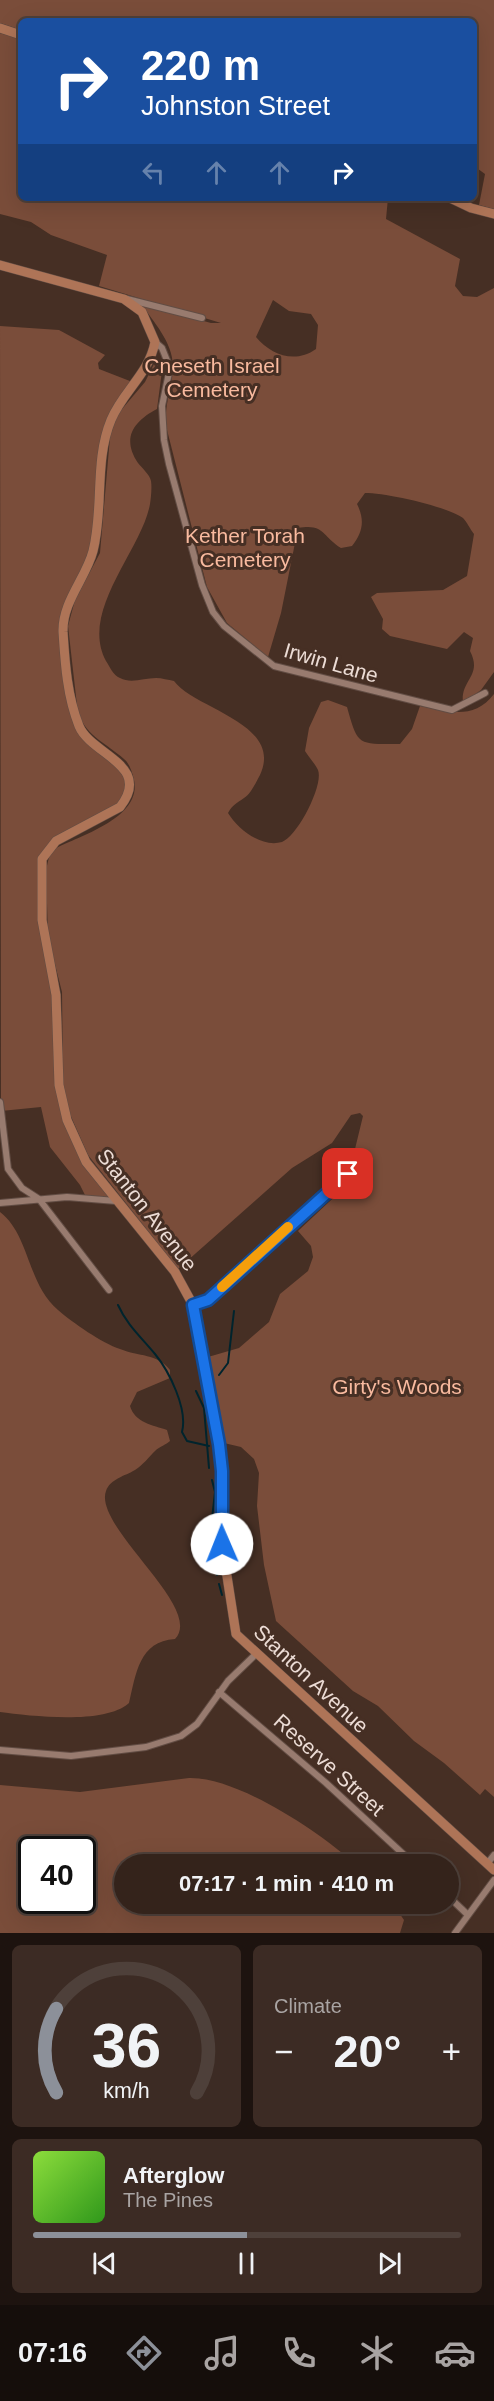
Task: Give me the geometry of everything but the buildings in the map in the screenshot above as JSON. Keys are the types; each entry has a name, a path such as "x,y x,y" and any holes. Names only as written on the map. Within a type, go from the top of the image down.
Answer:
{"street":[{"path":"0,28 18,33"},
{"path":"456,201 471,208 494,214"},
{"path":"0,265 202,318"},
{"path":"124,299 142,312 155,342"},
{"name":"Irwin Lane","path":"155,342 162,348 170,368 162,406 164,440 169,464 202,585 213,612 224,626 274,666 369,691 452,710 485,693"},
{"name":"Stanton Avenue","path":"155,342 148,366 120,401 110,422 103,444 98,528 92,554 72,596 63,626 72,707 80,728 90,742 118,762 125,770 128,792 125,800 112,813 56,841 44,854 41,868 42,920 56,994 62,1103 74,1140 86,1162 175,1272 193,1305 219,1444 222,1471 222,1544 234,1626 240,1640 490,1867"},
{"path":"0,1102 8,1169 22,1188 39,1199 109,1290"},
{"path":"193,1305 208,1300 348,1174"},
{"path":"0,1203 39,1199 116,1201"},
{"path":"0,1750 71,1756 162,1743 190,1730 219,1692 256,1654"},
{"name":"Reserve Street","path":"219,1692 326,1783 403,1854"},
{"path":"490,1867 494,1855"},
{"path":"455,1933 494,1880"},
{"path":"459,1906 468,1915"}],"green space":[{"path":"0,0 494,0 494,209 479,205 485,174 477,168 477,18 18,18 18,29 0,23"},
{"path":"0,33 18,38 18,201 388,201 386,219 460,259 455,286 463,296 477,297 494,288 494,672 481,690 463,703 463,695 474,666 470,651 473,638 464,632 447,649 390,636 382,629 383,619 371,597 377,593 443,590 467,576 474,534 463,518 430,505 365,493 357,504 362,521 359,536 352,546 341,548 318,529 298,528 281,613 268,657 227,623 207,587 166,426 166,410 173,373 172,357 162,333 141,304 211,323 221,323 99,286 107,255 51,235 31,222 0,214","holes":["273,300 289,311 311,314 318,325 316,349 308,354 292,357 276,353 256,337"]},
{"path":"0,326 59,330 105,355 98,363 99,369 135,383 110,422 98,528 63,626 80,728 125,770 125,800 49,847 40,883 56,995 59,1085 74,1140 116,1201 87,1199 80,1185 50,1147 41,1107 1,1111"},
{"name":"Girty's Woods","path":"157,358 163,363 157,409 136,425 130,438 133,454 151,481 150,504 145,522 106,601 100,622 100,642 106,661 118,677 129,681 156,678 174,681 184,691 234,719 260,742 264,757 260,775 249,794 233,806 228,813 244,831 258,840 282,842 295,831 302,821 313,798 319,777 318,770 305,751 309,728 321,702 328,700 347,707 357,736 367,743 400,744 412,729 420,706 451,712 470,711 478,708 494,694 494,1797 485,1789 480,1795 444,1763 414,1741 378,1706 353,1691 276,1621 264,1565 257,1506 259,1473 254,1459 241,1447 224,1443 208,1357 239,1348 269,1322 280,1294 308,1271 313,1257 311,1246 298,1231 346,1186 363,1116 360,1113 351,1115 332,1143 292,1168 178,1269 88,1155 69,1112 63,1082 62,992 48,937 46,870 49,857 56,848 94,831 120,814 129,804 134,793 134,780 126,761 92,734 78,714 68,626 75,600 100,553 110,437 117,415 145,382"},
{"path":"0,1212 17,1233 40,1287 58,1310 105,1342 127,1352 153,1358 170,1370 170,1378 137,1392 130,1406 132,1412 140,1420 167,1430 170,1441 157,1449 138,1468 118,1478 108,1487 106,1506 116,1525 163,1588 175,1608 180,1625 175,1639 163,1641 146,1652 137,1671 129,1703 118,1710 103,1714 67,1717 0,1712"},
{"path":"189,1778 209,1780 254,1796 300,1822 343,1854 114,1854 114,1914 400,1914 404,1920 400,1933 0,1933 0,1785 80,1792"}],"waterway":[{"path":"118,1305 130,1325 160,1361 171,1380 180,1402 182,1432 187,1441 209,1446"},
{"path":"219,1375 228,1363 234,1311"},
{"path":"196,1391 204,1408 209,1468"},
{"path":"211,1528 215,1492 212,1480"},
{"path":"209,1543 217,1575"},
{"path":"219,1584 222,1595"}],"slow traffic":[{"path":"222,1287 288,1227"}],"route":[{"path":"222,1544 222,1471 219,1444 193,1305 208,1300 348,1174"}],"park label":[{"name":"Cneseth Israel Cemetery","path":"212,378"},
{"name":"Kether Torah Cemetery","path":"245,548"}]}
